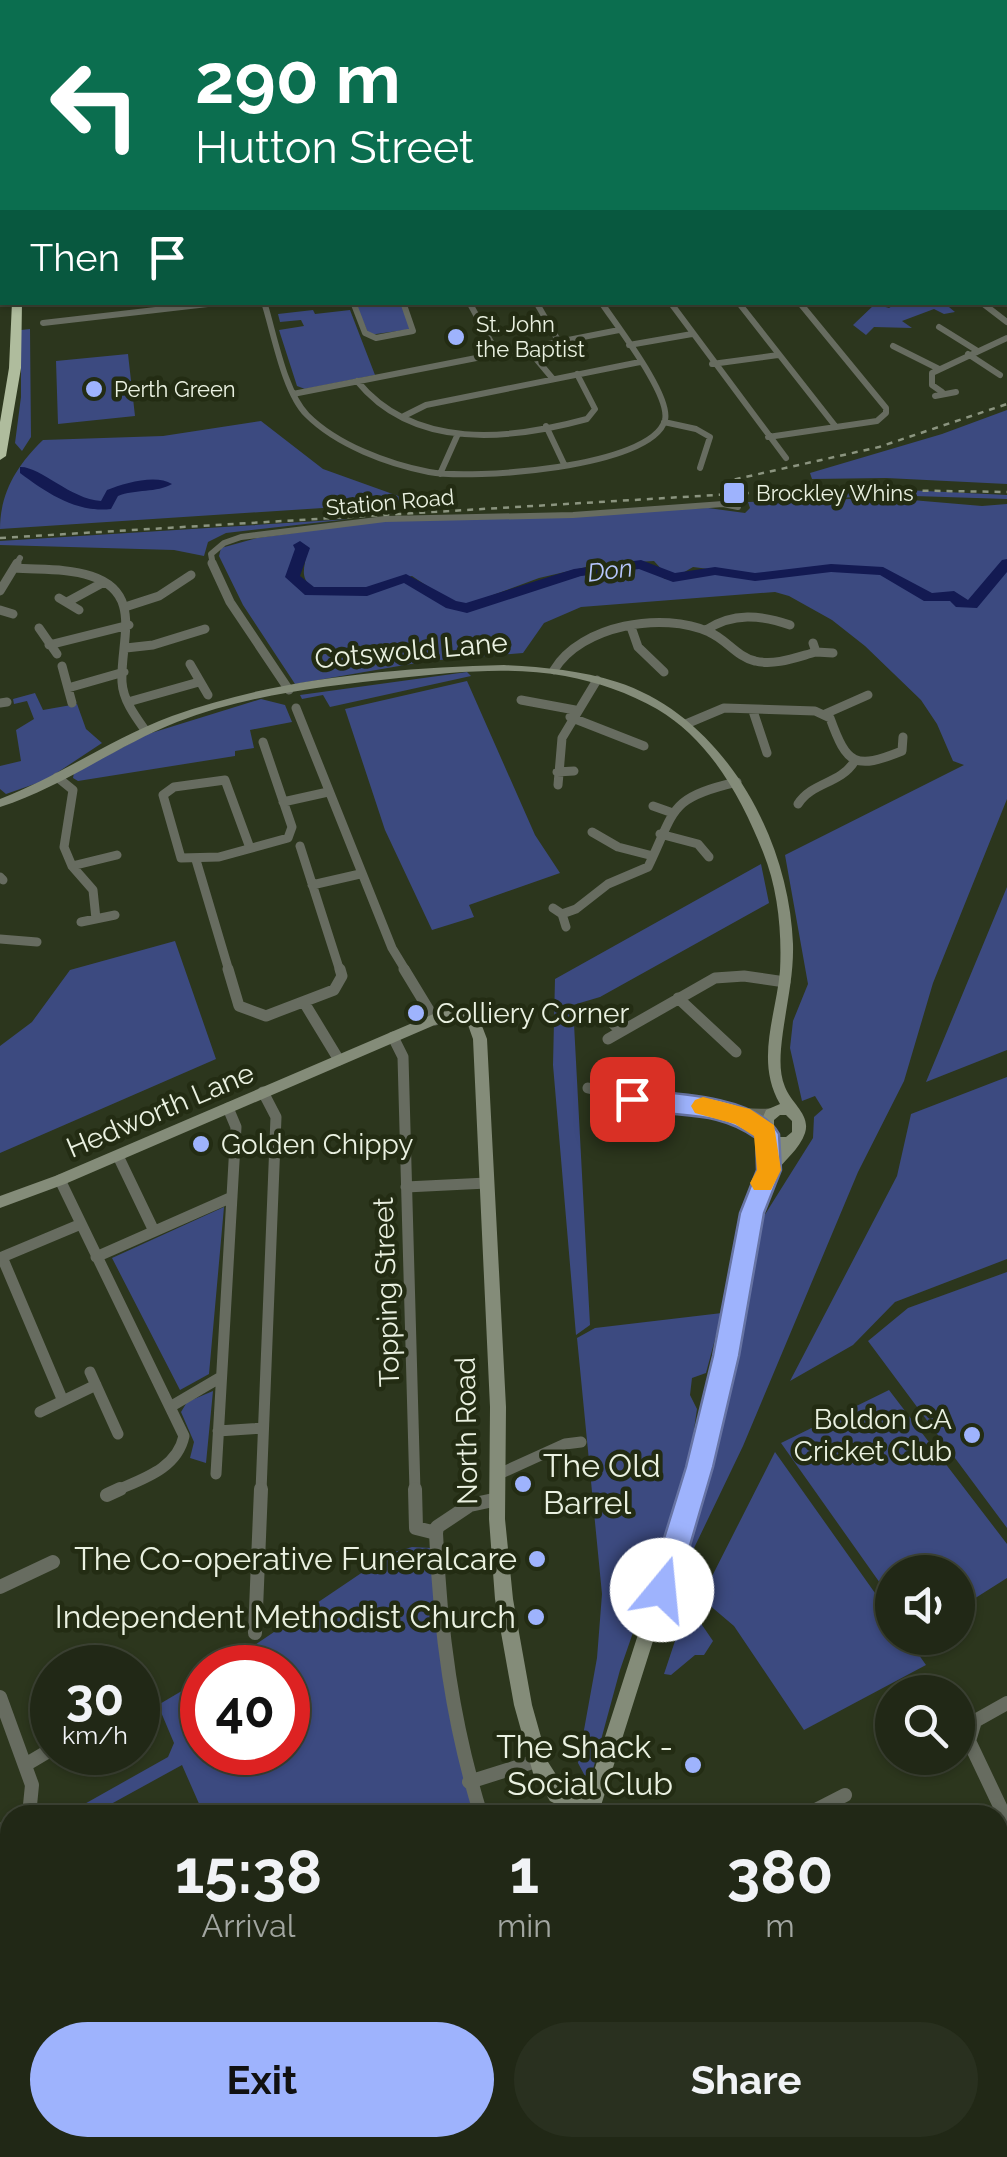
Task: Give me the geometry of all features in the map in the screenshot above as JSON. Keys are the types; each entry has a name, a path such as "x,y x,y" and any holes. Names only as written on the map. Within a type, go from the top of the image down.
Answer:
{"highway":[{"path":"6,305 11,394"},
{"path":"0,456 11,394 17,305"}],"street":[{"path":"774,0 791,0"},
{"path":"265,305 292,394 302,412 343,438 400,464 440,474 485,474 564,464 627,452 649,441 664,422 664,400 603,305"},
{"path":"354,305 364,333 376,338 413,330 404,305"},
{"path":"471,305 497,354"},
{"path":"538,305 560,342"},
{"path":"672,305 712,364 786,458"},
{"path":"740,305 836,427"},
{"path":"768,438 876,421 886,408 801,305"},
{"path":"985,305 1007,322"},
{"path":"43,323 156,306"},
{"path":"938,327 1000,375"},
{"path":"292,394 619,330"},
{"path":"629,345 692,334"},
{"path":"956,392 939,394 932,385 932,373 1007,338"},
{"path":"893,346 940,369"},
{"path":"527,348 553,379"},
{"path":"712,364 778,355"},
{"path":"404,416 426,404 640,362"},
{"path":"356,381 367,396 404,416 457,436 582,421 593,415 593,402 578,374"},
{"path":"664,422 707,434 711,441 700,468"},
{"path":"546,426 564,464"},
{"path":"440,474 457,436"},
{"name":"Station Road","path":"289,690 273,657 226,599 217,580 211,554 224,543 241,537 384,519 573,515 722,504 738,507"},
{"path":"0,591 20,558"},
{"path":"14,568 80,574 104,582 125,607 129,625 124,672 128,702 145,730"},
{"path":"125,607 159,596 174,579 191,575"},
{"path":"69,601 104,582"},
{"path":"59,598 79,610"},
{"path":"0,610 13,614"},
{"path":"706,630 718,622 748,616 771,618 790,626"},
{"path":"49,644 129,625"},
{"path":"554,670 567,648 609,629 631,627 682,625 706,630 756,661 771,662 814,647 833,654"},
{"path":"631,627 638,647 664,672"},
{"path":"39,628 57,654"},
{"path":"126,648 185,640 205,629"},
{"path":"190,664 208,695"},
{"path":"62,666 72,702"},
{"name":"Cotswold Lane","path":"0,803 57,778 145,730 202,710 289,690 494,666 554,670 640,696 686,724 714,749 737,782 770,854 787,942 776,1050 778,1087 770,1113"},
{"path":"68,688 124,672"},
{"path":"558,786 558,746 573,714 597,680"},
{"path":"128,702 199,682"},
{"path":"825,714 869,692 878,700"},
{"path":"520,700 537,700 644,746"},
{"path":"296,708 360,874 402,968 436,1020"},
{"path":"686,724 718,709 807,710 825,714 833,722 844,754 854,762 872,762 906,753 902,737"},
{"path":"753,711 767,753"},
{"path":"250,848 228,782 214,778 174,787 163,798 178,856 196,860 250,848 291,836 292,828 263,742"},
{"path":"798,804 806,791 842,778 854,762"},
{"path":"557,772 574,771"},
{"path":"57,778 73,790 64,847 72,866 93,890 96,919"},
{"path":"566,927 558,911 644,870 670,812 692,794 737,782"},
{"path":"796,786 806,791"},
{"path":"283,802 328,792"},
{"path":"653,806 670,812"},
{"path":"592,832 653,856"},
{"path":"660,834 702,842 708,857"},
{"path":"596,848 605,840"},
{"path":"196,860 240,1006 255,1015 266,1016 334,990 342,976 300,846"},
{"path":"72,866 118,856"},
{"path":"312,885 360,874"},
{"path":"602,889 616,898"},
{"path":"81,922 115,915"},
{"path":"0,939 37,942"},
{"path":"17,953 24,940"},
{"path":"608,1039 715,978 730,975 785,982"},
{"path":"678,998 736,1052"},
{"path":"305,1004 339,1060"},
{"name":"Hedworth Lane","path":"0,1202 118,1156 436,1020 452,1015 474,1022"},
{"path":"605,1016 621,1031"},
{"name":"North Road","path":"474,1022 480,1039 500,1555 512,1649 539,1760 557,1794 575,1805"},
{"name":"Topping Street","path":"393,1037 403,1057 416,1528 436,1533"},
{"path":"606,1092 616,1066"},
{"name":"Cotswold Lane","path":"778,1087 792,1114"},
{"path":"588,1088 642,1101 694,1104 742,1116 792,1114 801,1125 797,1138 769,1170 752,1213 726,1356 700,1467 593,1805"},
{"path":"256,1633 276,1117 264,1092"},
{"path":"216,1474 236,1122 228,1108"},
{"path":"769,1170 764,1122 770,1113"},
{"path":"742,1116 782,1141 797,1138"},
{"path":"118,1156 154,1231"},
{"path":"60,1180 184,1436 181,1454 107,1495"},
{"path":"406,1187 487,1184"},
{"path":"96,1256 232,1197"},
{"path":"63,1400 1,1257 80,1224"},
{"path":"90,1372 118,1434"},
{"path":"170,1407 222,1377"},
{"path":"40,1412 96,1385"},
{"path":"218,1431 264,1428"},
{"path":"498,1474 564,1444 581,1442"},
{"path":"477,1805 444,1672 436,1533 438,1527 470,1505 498,1499"},
{"path":"0,1588 53,1562"},
{"path":"0,1697 34,1794 31,1805"},
{"path":"1000,1805 970,1742 976,1721 1007,1703"},
{"path":"469,1782 539,1760"},
{"path":"25,1765 30,1762"},
{"path":"832,1805 845,1795"}],"shaded area":[{"path":"356,305 402,305 412,329 369,335"},
{"path":"874,305 946,305 955,312 944,314 934,309 902,321 912,328 874,327 866,335 853,325"},
{"path":"313,310 315,314 350,310 375,375 305,389 297,386 279,330 304,326 301,320 280,322 278,314"},
{"path":"30,329 31,437 22,451 15,443 21,397 21,330"},
{"name":"Perth Green","path":"128,354 135,416 58,424 56,361"},
{"path":"1007,410 1007,484 812,479 810,473 942,434"},
{"path":"261,421 323,469 415,502 0,529 3,503 12,480 43,440 163,436"},
{"path":"905,490 1007,495 1007,499 883,495 810,500 807,493"},
{"path":"888,498 982,506 1007,504 1007,799 933,983 904,1081 858,1172 743,1446 684,1569 679,1566 713,1451 764,1216 813,1138 814,1117 823,1109 815,1096 802,1101 790,1048 793,1021 808,984 785,855 964,765 953,761 937,724 921,700 865,646 832,620 775,592 581,607 544,623 523,653 428,661 295,684 243,605 219,556 221,548 257,538 381,521 708,508 745,513 750,508 748,502","holes":["304,545 304,572 312,588 368,587 412,576 451,602 466,605 539,578 599,564 654,561 665,573 681,574 693,567 756,575 824,568 765,579 712,574 678,580 665,579 650,569 631,567 579,576 468,610 447,605 405,581 374,592 312,595 291,578 299,547"]},
{"path":"350,519 226,533 208,542 204,556 174,550 0,545 0,541"},
{"path":"467,672 471,676 330,707 323,695 302,699 300,695"},
{"path":"467,681 535,835 560,873 469,905 474,917 432,930 385,830 345,709"},
{"path":"35,693 43,710 77,704 86,729 102,743 46,780 6,794 0,789 0,766 21,761 16,730 34,719 27,701 14,704 13,699"},
{"path":"261,699 285,705 292,722 250,730 254,748 235,751 235,756 78,781 73,778 74,773 148,734"},
{"path":"761,864 769,903 600,997 573,1005 590,1325 576,1335 553,1065 555,979"},
{"path":"1007,887 1007,1050 926,1082"},
{"path":"175,941 216,1059 0,1153 0,1046 32,1022 70,970"},
{"path":"1007,1077 1007,1259 895,1302 853,1345 790,1381 897,1176 911,1114"},
{"path":"224,1207 209,1374 180,1390 112,1258"},
{"name":"Boldon CA Cricket Club","path":"1007,1272 1007,1528 868,1341 908,1308"},
{"path":"722,1313 706,1373 692,1378 690,1395 697,1409 687,1477 620,1670 592,1773 585,1776 578,1763 597,1658 602,1594 577,1338 595,1328"},
{"path":"889,1390 1007,1544 1007,1578 975,1598 975,1555 875,1555 875,1576 781,1443"},
{"path":"213,1391 206,1463 190,1458 194,1442 181,1412 187,1402"},
{"path":"775,1452 875,1593 875,1655 919,1655 926,1665 907,1675 875,1675 875,1692 804,1730 734,1626 701,1598"},
{"path":"412,1547 431,1548 444,1683 473,1805 200,1805 186,1775 310,1775 310,1645 255,1645 391,1553"},
{"path":"684,1614 700,1622 713,1641 704,1655 695,1655 671,1675 664,1674"},
{"path":"180,1692 180,1766 109,1805 83,1805 136,1775 160,1775 160,1762 168,1757 174,1743 160,1704"}],"waterway":[{"name":"Don","path":"25,470 63,495 94,505 106,506 112,493 127,487 165,484"},
{"name":"Don","path":"300,545 303,548 292,577 310,592 367,591 406,578 451,605 467,608 579,572 641,564 673,578 715,571 755,577 831,568 883,571 929,598 954,596 961,604 972,605 1007,563"}],"railway":[{"path":"723,482 879,447 1007,404"},
{"path":"0,538 816,489 1007,492"}],"slow traffic":[{"path":"703,1106 742,1116 766,1132 769,1170 762,1183"}],"place":[{"name":"St. John the Baptist","path":"456,337"},
{"name":"Perth Green","path":"94,389"},
{"name":"Brockley Whins","path":"734,493"},
{"name":"Colliery Corner","path":"416,1013"},
{"name":"Golden Chippy","path":"201,1144"},
{"name":"Boldon CA Cricket Club","path":"972,1435"},
{"name":"The Old Barrel","path":"523,1484"},
{"name":"The Co-operative Funeralcare","path":"537,1559"},
{"name":"Independent Methodist Church","path":"536,1617"},
{"name":"The Shack - Social Club","path":"693,1765"}],"route":[{"path":"632,1099 694,1104 742,1116 767,1134 769,1170 752,1213 726,1356 700,1467 662,1590"}]}
